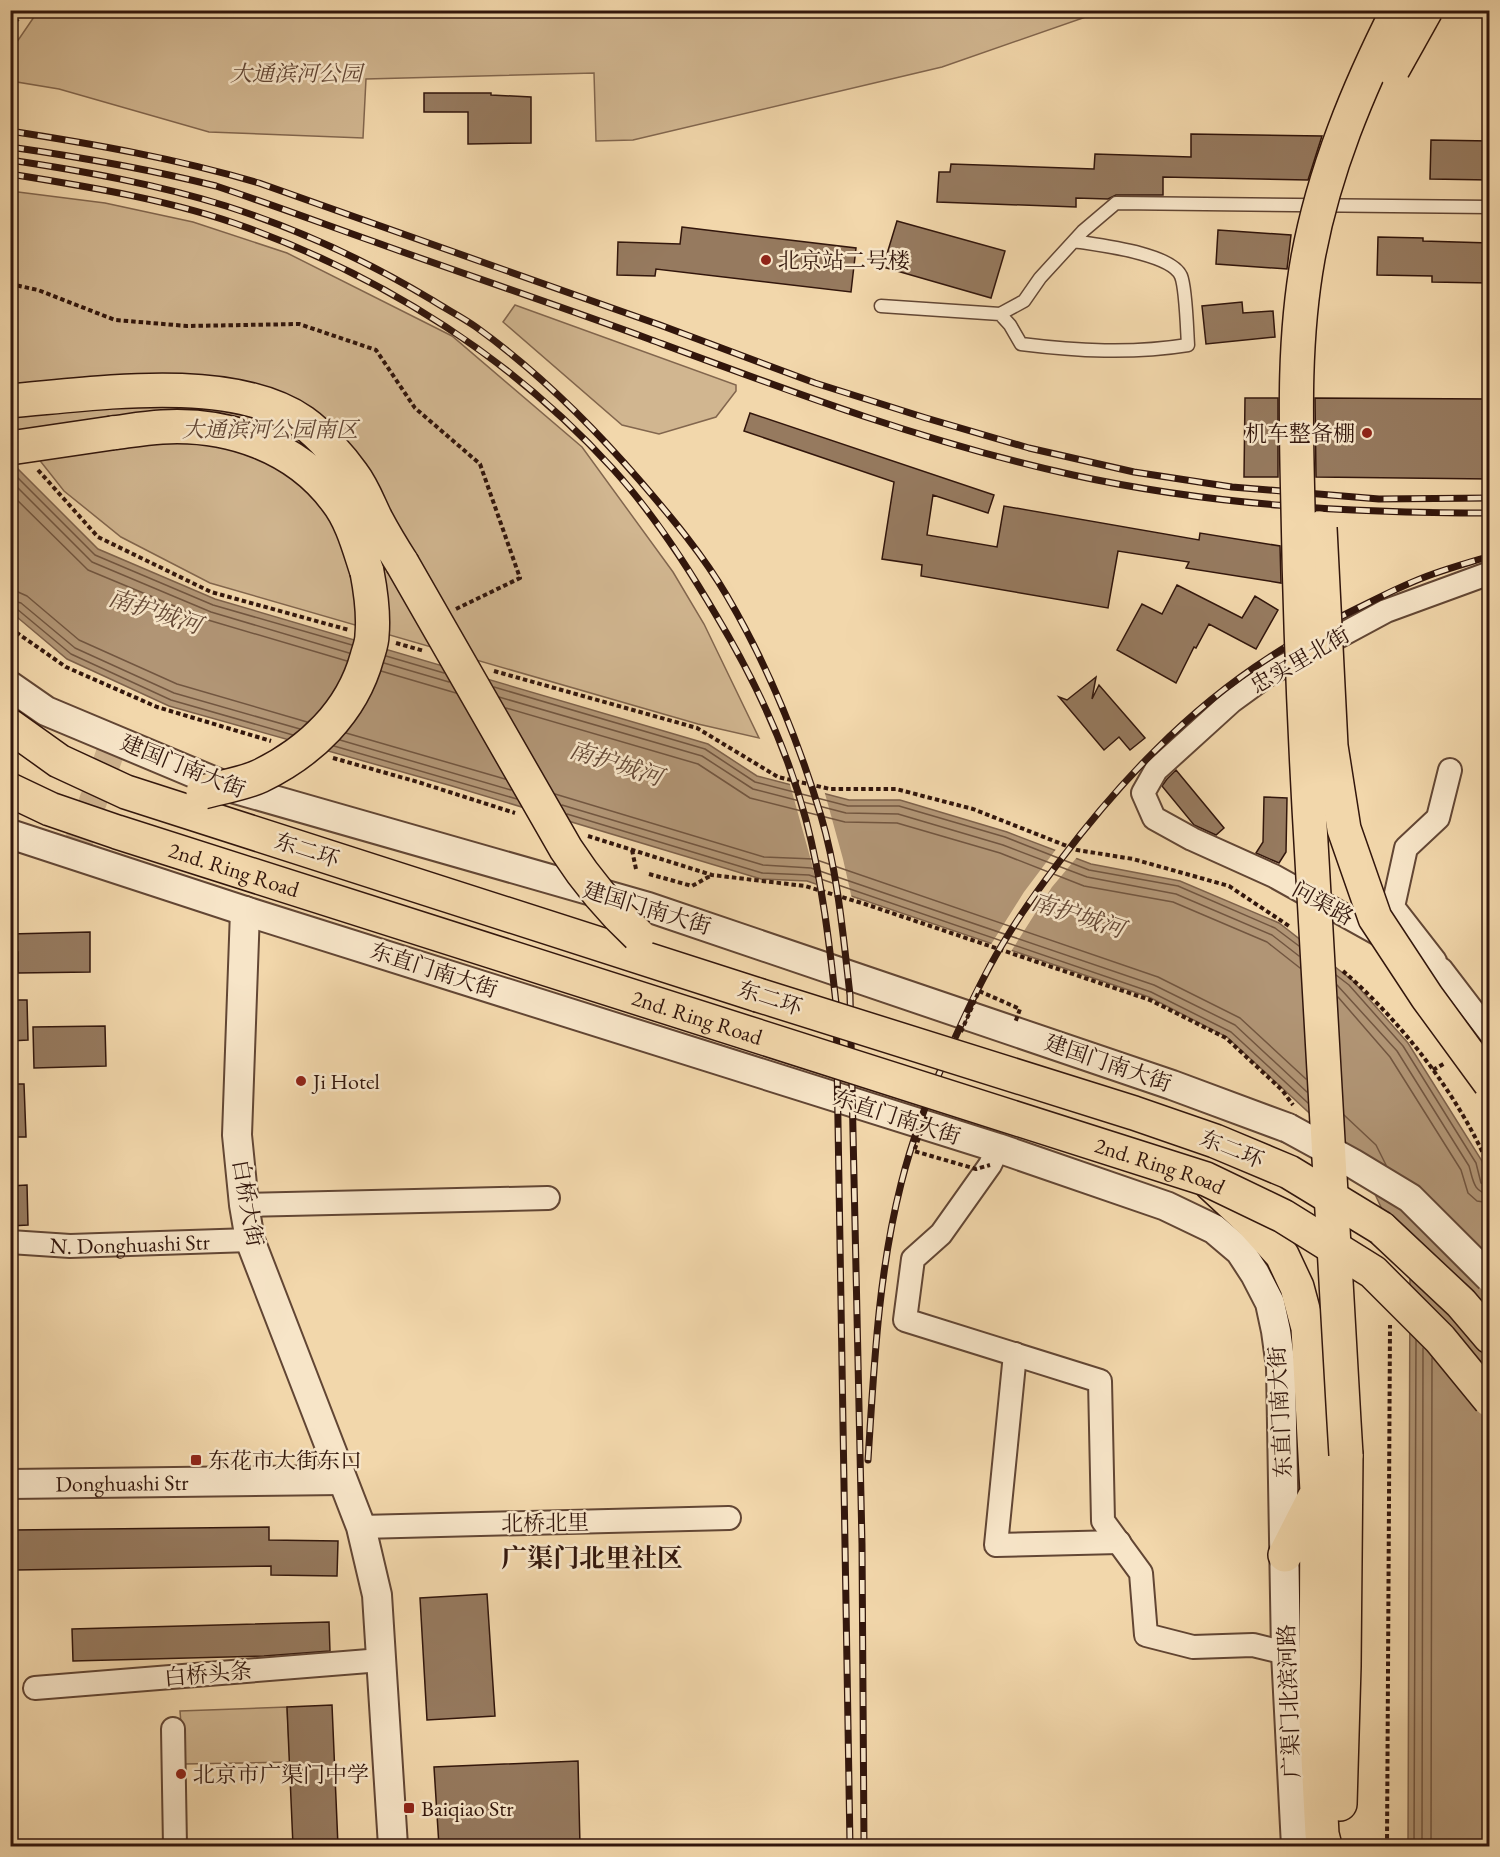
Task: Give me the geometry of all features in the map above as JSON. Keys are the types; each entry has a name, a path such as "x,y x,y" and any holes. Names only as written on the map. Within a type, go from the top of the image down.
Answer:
{"highway":[{"path":"1339,1846 1346,1455 1306,748 1298,556 1295,378 1300,313 1309,256 1327,181 1345,126 1398,10"},
{"path":"1426,10 1377,100 1349,166 1331,235 1318,316 1314,380 1315,432 1331,747 1344,829 1375,918 1427,996 1490,1083"},
{"path":"10,401 87,395 192,392 233,395 273,407 303,422 354,476 377,520 586,880 610,909 638,935 758,995"},
{"path":"22,457 112,433 163,427 200,427 243,435 275,449 309,470 337,501 356,538 367,572 372,603 372,638 362,674 345,706 323,734 293,758 258,777 202,792 126,792"},
{"name":"东二环","path":"10,726 59,761 126,792 1134,1113 1215,1141 1289,1172 1380,1228 1461,1303 1490,1337"},
{"name":"2nd. Ring Road","path":"10,790 50,809 1206,1179"},
{"path":"10,801 50,809"},
{"path":"1206,1179 1282,1255 1297,1287 1308,1328 1317,1491 1316,1720 1324,1846"},
{"name":"东二环","path":"1206,1179 1283,1216 1373,1272 1440,1339 1490,1400"},
{"path":"1285,1555 1317,1491"}],"street":[{"name":"忠实里北街","path":"1143,793 1155,770 1232,701 1269,674 1386,611 1490,573"},
{"name":"建国门南大街","path":"10,686 46,711 225,786 648,907 1172,1085 1287,1128 1352,1162 1410,1198 1490,1278"},
{"path":"1441,969 1393,907 1406,848 1438,818 1450,770"},
{"name":"问渠路","path":"1143,793 1154,818 1192,839 1274,876 1441,969 1490,1034"},
{"path":"10,834 245,910"},
{"name":"东直门南大街","path":"245,910 998,1148 1166,1206 1214,1229 1240,1251 1270,1303 1281,1367 1285,1555"},
{"name":"白桥大街","path":"245,910 237,1135 244,1205 250,1240 342,1480"},
{"path":"998,1148 990,1165 940,1234 913,1260 905,1320 1100,1381 1103,1521 1141,1573 1146,1635 1193,1647 1253,1645 1286,1653"},
{"path":"244,1205 548,1198"},
{"name":"N. Donghuashi Str","path":"10,1242 70,1246 250,1240"},
{"path":"1015,1354 996,1545 1119,1542"},
{"path":"342,1480 361,1527 377,1595 393,1846"},
{"name":"Donghuashi Str","path":"10,1484 342,1480"},
{"name":"北桥北里","path":"361,1527 729,1518"},
{"name":"广渠门北滨河路","path":"1285,1555 1286,1653 1296,1846"},
{"name":"白桥头条","path":"35,1688 381,1660"},
{"path":"173,1729 176,1846"}],"lane":[{"path":"881,306 1000,314 1024,301 1040,278 1074,241 1103,212 1116,203 1490,207"},
{"path":"1000,314 1011,325 1021,345 1080,351 1188,345 1182,278 1176,268 1135,251 1074,241"}],"path":[{"path":"10,28 26,10"},
{"path":"10,284 38,290 115,320 187,326 299,324 376,350 415,408 480,464 520,578 450,612"},
{"path":"22,457 98,537 211,592 356,632"},
{"path":"390,642 435,654"},
{"path":"491,670 697,728 778,777 830,789 897,789 974,809 1077,850 1132,859 1229,885 1291,927"},
{"path":"632,850 636,869"},
{"path":"649,874 692,886 712,875"},
{"path":"1336,966 1373,997 1433,1070 1476,1136 1490,1169"}],"green space":[{"name":"大通滨河公园","path":"66,10 1490,11 1489,15 1100,12 942,67 633,140 596,141 594,73 366,79 363,138 209,132 59,89 11,81 10,52 36,14"},
{"name":"大通滨河公园南区","path":"10,191 105,203 193,222 287,253 452,336 582,447 673,572 704,624 759,738 698,724 210,583 121,537 64,491 11,424"},
{"path":"515,305 736,385 736,391 716,417 659,434 622,425 503,322"},
{"path":"287,1707 290,1762 184,1764 180,1711"},
{"path":"140,1842 140,1846 31,1846 31,1844"}],"water":[{"name":"南护城河","path":"10,461 98,549 215,599 708,744 757,776 849,800 900,800 1007,832 1091,864 1180,881 1279,923 1353,981 1408,1043 1482,1161 1489,1190 1489,1846 1408,1846 1410,1271 1359,1159 1227,1037 1149,997 807,881 761,879 452,786 169,706 67,659 11,612"}],"pier":[{"path":"789,781 824,790 852,899 817,887"},
{"path":"1057,848 1078,856 1052,887 1010,953 990,946 1024,892"}],"building":[{"path":"424,93 491,93 491,95 531,97 531,143 468,144 468,112 424,112"},
{"path":"1191,134 1322,136 1308,180 1163,177 1163,195 1116,195 1108,199 1076,198 1076,207 937,202 939,172 950,172 951,164 1094,169 1095,154 1191,157"},
{"path":"1431,140 1490,141 1490,180 1430,179"},
{"path":"897,221 1005,251 991,298 883,267"},
{"name":"北京站二号楼","path":"682,227 856,248 851,292 656,269 655,276 617,275 618,242 680,244"},
{"path":"1218,230 1291,235 1287,269 1216,264"},
{"path":"1378,237 1490,243 1490,283 1432,282 1432,276 1377,275"},
{"path":"1242,302 1243,313 1273,311 1275,337 1206,344 1202,306"},
{"path":"1245,398 1278,398 1278,477 1244,477"},
{"name":"机车整备棚","path":"1315,398 1490,399 1490,479 1316,477"},
{"path":"750,413 994,495 988,513 933,495 927,535 997,547 1004,506 1199,540 1200,533 1280,546 1281,583 1186,568 1189,562 1118,551 1108,608 921,576 922,565 882,559 894,482 744,431"},
{"path":"1177,585 1242,618 1255,596 1278,610 1256,649 1209,624 1196,648 1194,647 1176,683 1117,650 1142,604 1162,614"},
{"path":"1096,677 1092,699 1099,685 1145,738 1130,750 1119,737 1104,750 1059,697 1067,700"},
{"path":"1176,770 1224,828 1216,835 1194,825 1162,786"},
{"path":"1264,797 1287,798 1286,852 1279,863 1256,853 1263,842"},
{"path":"90,932 90,972 18,973 18,952 10,952 10,934"},
{"path":"10,1000 27,1000 28,1040 10,1041"},
{"path":"105,1026 106,1066 34,1068 33,1027"},
{"path":"10,1084 24,1084 26,1137 10,1137"},
{"path":"27,1185 28,1225 10,1226 10,1186"},
{"path":"269,1527 269,1540 338,1541 337,1576 271,1575 271,1566 15,1570 14,1530"},
{"path":"487,1594 495,1716 427,1720 420,1598"},
{"path":"329,1622 330,1651 264,1656 73,1661 72,1629"},
{"path":"332,1705 338,1846 293,1846 287,1707"},
{"path":"578,1761 580,1846 439,1846 434,1767"}],"tunnel":[{"path":"74,855 115,739"}],"railway":[{"path":"10,131 136,153 259,183 660,325 815,383 1029,448 1134,472 1232,487 1379,499 1490,498"},
{"path":"10,147 114,164 216,186 806,396 912,432 1019,462 1124,485 1228,500 1332,509 1490,513"},
{"path":"10,160 146,185 200,198 253,215 357,259 471,323 521,362 603,440 676,523 708,566 742,622 792,731 821,816 836,882 850,995 862,1544 864,1846"},
{"path":"10,174 160,202 248,228 299,248 350,272 445,326 533,392 574,429 628,486 693,577 757,689 789,767 812,843 828,934 836,1003 850,1846"},
{"path":"868,1460 882,1287 893,1218 905,1168 927,1103 967,1012 997,954 1024,910 1105,804 1130,777 1182,725 1239,678 1302,637 1385,594 1447,569 1490,556"}],"place":[{"name":"北京站二号楼","path":"766,260"},
{"name":"机车整备棚","path":"1367,433"},
{"name":"Ji Hotel","path":"301,1081"},
{"name":"东花市大街东口","path":"196,1460"},
{"name":"北京市广渠门中学","path":"181,1774"},
{"name":"Baiqiao Str","path":"409,1808"}],"district":[{"name":"广渠门北里社区","path":"592,1558"}]}
